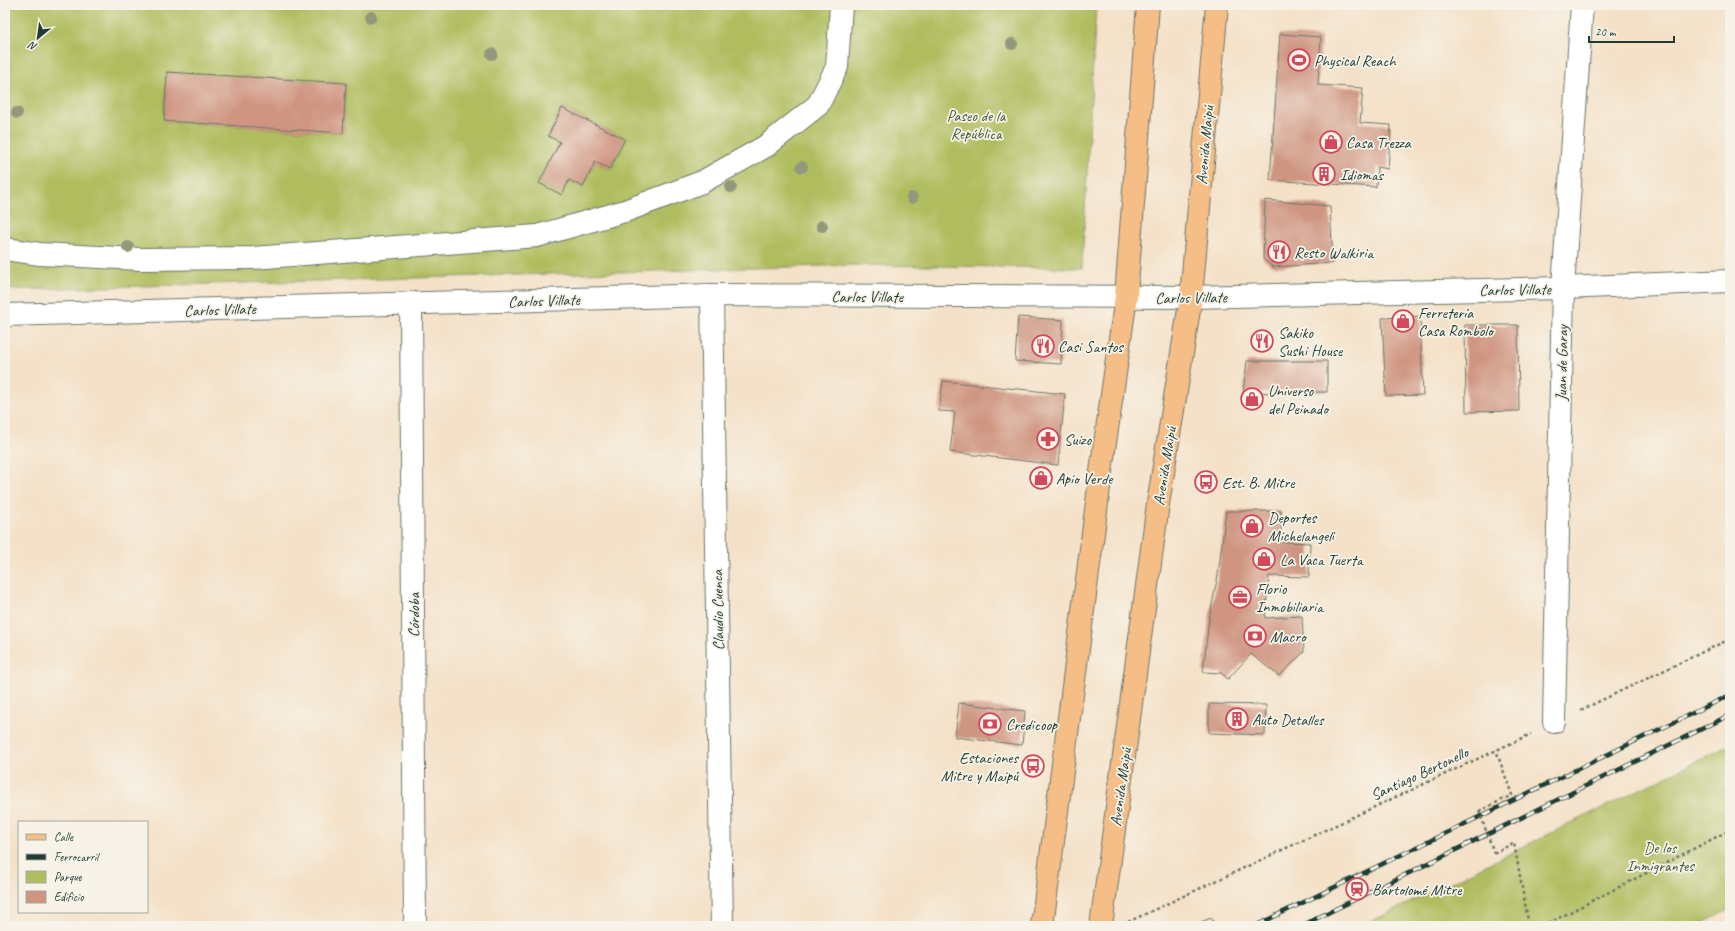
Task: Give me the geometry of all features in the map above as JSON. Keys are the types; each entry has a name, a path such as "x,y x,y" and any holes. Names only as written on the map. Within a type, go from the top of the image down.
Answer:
{"main road":[{"path":"1042,926 1085,589 1126,297 1148,5"},
{"name":"Avenida Maipú","path":"1101,926 1158,504 1191,297 1216,5"}],"street":[{"path":"5,248 40,254 140,260 253,258 537,236 625,211 702,182 766,146 818,105 837,66 842,5"},
{"name":"Juan de Garay","path":"1554,722 1563,288 1582,5"},
{"name":"Carlos Villate","path":"5,315 712,295 1191,297 1563,288 1730,281"},
{"name":"Claudio Cuenca","path":"712,295 722,926"},
{"name":"Córdoba","path":"411,303 415,926"}],"path":[{"name":"Santiago Bertonello","path":"1125,923 1730,639"},
{"path":"1496,750 1512,795 1479,811 1494,853 1514,843 1530,926"},
{"path":"1543,926 1730,830"}],"green space":[{"name":"Paseo de la República","path":"5,5 1096,5 1082,268 858,265 5,290","holes":["167,72 346,83 343,133 164,121","562,108 625,139 610,169 595,162 583,187 569,180 562,195 539,183 560,142 548,136"]},
{"name":"De los Inmigrantes","path":"1730,745 1730,909 1697,926 1362,926"}],"building":[{"name":"Casa Trezza","path":"1280,34 1321,37 1318,85 1363,88 1360,123 1391,125 1388,169 1377,167 1376,187 1270,180"},
{"path":"167,72 346,83 343,133 164,121"},
{"path":"562,108 625,139 610,169 595,162 583,187 569,180 562,195 539,183 560,142 548,136"},
{"path":"1265,200 1330,206 1333,263 1273,267 1263,259"},
{"path":"1420,316 1423,395 1386,396 1382,318"},
{"path":"1018,317 1063,320 1061,364 1015,361"},
{"path":"1465,325 1518,325 1519,411 1466,412"},
{"path":"1247,361 1327,361 1327,392 1243,393"},
{"path":"943,381 1065,394 1058,465 950,452 955,412 939,411"},
{"path":"1226,511 1281,511 1281,542 1310,543 1309,577 1269,576 1265,618 1302,616 1304,652 1279,676 1251,654 1228,679 1221,673 1203,672 1209,619 1218,575"},
{"name":"Credicoop","path":"959,703 1025,711 1022,745 955,737"},
{"name":"Auto Detalles","path":"1209,704 1266,705 1265,735 1209,733"},
{"path":"1211,918 1216,926 1190,926"}],"railway":[{"path":"1257,925 1730,695"},
{"path":"1301,926 1730,715"}],"place":[{"name":"Physical Reach","path":"1299,60"},
{"name":"Casa Trezza","path":"1331,142"},
{"name":"Idiomas","path":"1324,174"},
{"name":"Resto Walkiria","path":"1279,252"},
{"name":"Ferretería Casa Rombolo","path":"1403,321"},
{"name":"Sakiko Sushi House","path":"1262,341"},
{"name":"Casi Santos","path":"1043,346"},
{"name":"Universo del Peinado","path":"1252,399"},
{"name":"Suizo","path":"1048,439"},
{"name":"Apio Verde","path":"1041,478"},
{"name":"Est. B. Mitre","path":"1206,482"},
{"name":"Deportes Michelangeli","path":"1252,526"},
{"name":"La Vaca Tuerta","path":"1264,559"},
{"name":"Florio Inmobiliaria","path":"1240,597"},
{"name":"Macro","path":"1255,636"},
{"name":"Auto Detalles","path":"1237,719"},
{"name":"Credicoop","path":"990,724"},
{"name":"Estaciones Mitre y Maipú","path":"1033,766"},
{"name":"Bartolomé Mitre","path":"1357,889"}]}
